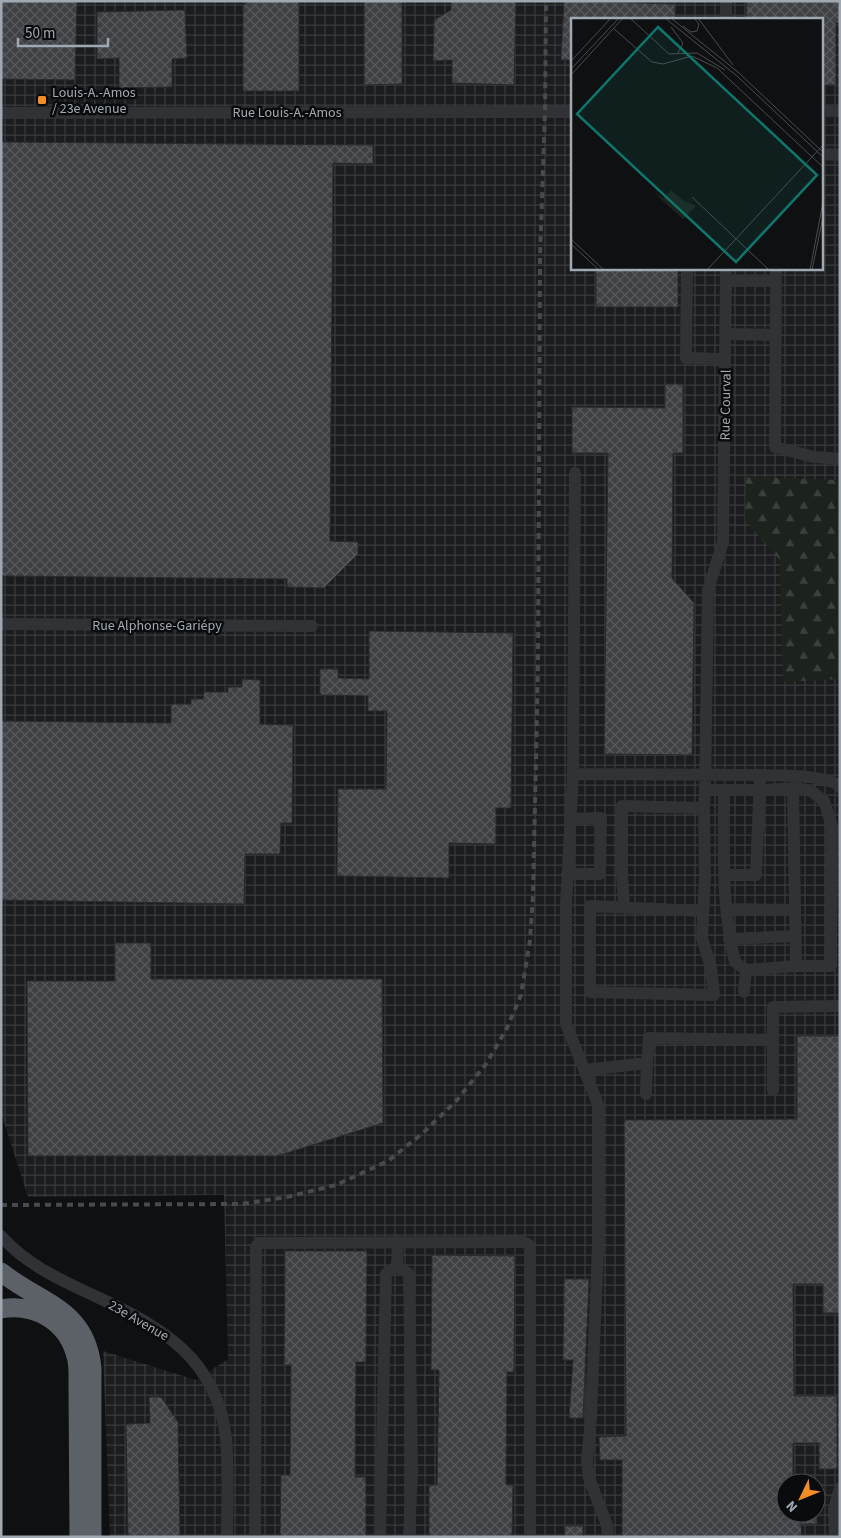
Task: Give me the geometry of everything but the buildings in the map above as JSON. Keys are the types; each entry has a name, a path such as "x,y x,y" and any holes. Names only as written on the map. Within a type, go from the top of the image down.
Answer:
{"highway":[{"path":"1,1272 65,1313 80,1329 87,1344 92,1368 92,1537"},
{"path":"1,1309 16,1307 42,1313 63,1330 75,1352 78,1368 79,1537"}],"street":[{"path":"726,1 726,18"},
{"path":"824,111 840,111"},
{"name":"Rue Louis-A.-Amos","path":"1,113 571,112"},
{"path":"824,154 840,155"},
{"path":"687,270 686,358 725,359"},
{"path":"726,275 776,275 776,447 814,457 840,459"},
{"name":"Rue Courval","path":"624,907 590,906 590,992 714,995 711,967 702,938 705,877 704,808 708,590 723,542 726,275"},
{"path":"726,334 776,335"},
{"path":"575,473 572,774 566,904 566,1024 598,1104 598,1248 591,1418 587,1461 589,1478 606,1525 608,1537"},
{"name":"Rue Alphonse-Gariépy","path":"1,624 312,626"},
{"path":"572,774 760,775 824,778 840,787"},
{"path":"724,875 756,875 760,775"},
{"path":"811,791 815,778"},
{"path":"792,788 796,966"},
{"path":"705,790 792,788 811,791 824,801 832,826 831,966 796,966 746,970 735,962 729,939 724,875 724,790"},
{"path":"703,911 624,907 622,806 704,808"},
{"path":"567,874 600,874 601,818 570,819"},
{"path":"727,909 795,910"},
{"path":"729,939 796,936"},
{"path":"744,992 746,970"},
{"path":"773,1090 772,1007 840,1006"},
{"path":"646,1094 649,1038 773,1040"},
{"path":"584,1070 647,1063"},
{"name":"23e Avenue","path":"1,1236 28,1260 50,1274 129,1312 156,1328 178,1344 199,1368 213,1394 224,1428 227,1460 227,1537"},
{"path":"255,1537 256,1247 259,1242 523,1242 528,1244 530,1250 530,1537"},
{"path":"397,1266 398,1242"},
{"path":"380,1537 386,1274 397,1266"},
{"path":"397,1266 410,1274 412,1472 409,1537"},
{"path":"835,1537 834,1508 840,1488"}],"shaded area":[{"path":"1,1 840,1 840,1537 110,1537 103,1351 196,1380 228,1359 224,1195 28,1197 1,1113"}],"green space":[{"path":"746,477 840,480 840,679 783,682 780,560 745,520"}],"railway":[{"path":"1,1205 242,1204 287,1197 336,1185 388,1161 423,1133 457,1100 486,1064 507,1028 521,995 530,940 533,896 538,665 540,257 545,112 546,1"}],"place":[{"name":"Louis-A.-Amos / 23e Avenue","path":"42,100"}]}
